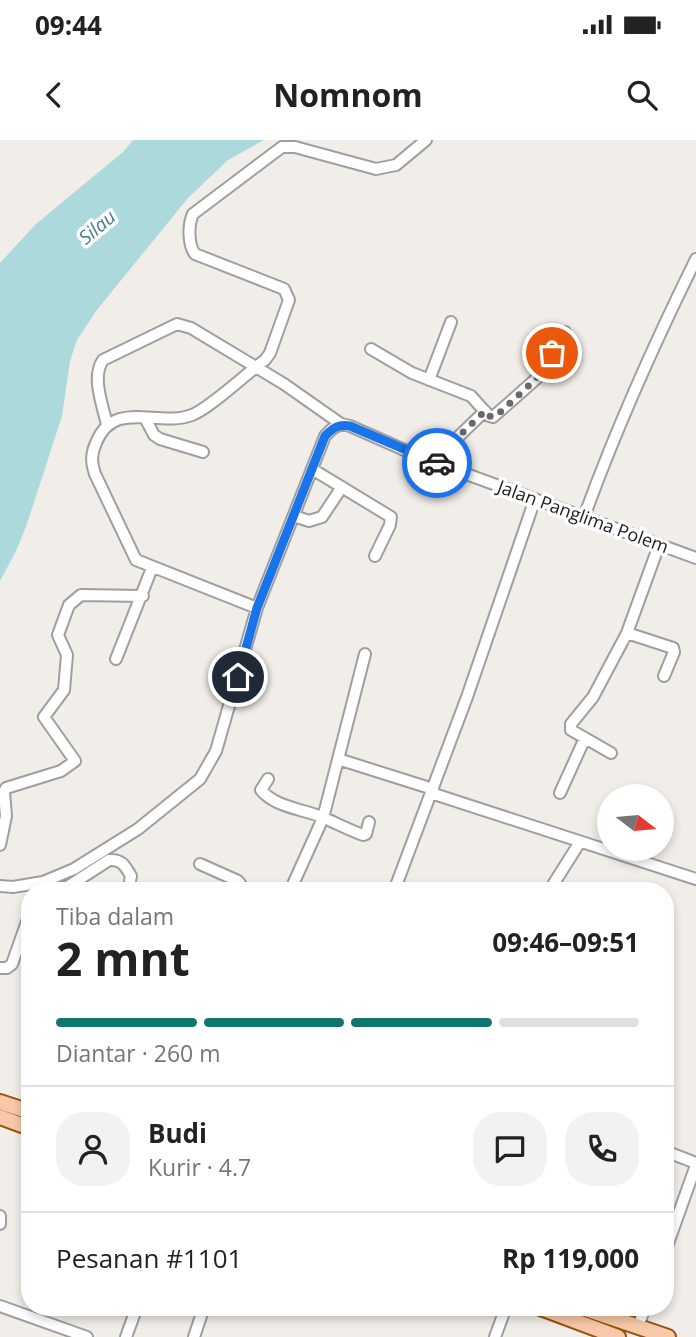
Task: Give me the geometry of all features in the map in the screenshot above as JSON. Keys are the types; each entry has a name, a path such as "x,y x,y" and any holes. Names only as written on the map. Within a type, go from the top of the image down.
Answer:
{"main road":[{"path":"0,1102 21,1109"},
{"path":"0,1117 21,1125"},
{"path":"562,1316 618,1337"},
{"path":"606,1316 668,1337"}],"street":[{"path":"257,608 136,560 92,467 92,450 98,436 116,419 192,415 270,353 289,296 284,289 195,254 191,248 191,216 282,147 295,147 376,169 396,164 426,140"},
{"path":"584,517 608,450 634,390 696,260"},
{"path":"429,380 451,322"},
{"name":"Jalan Panglima Polem","path":"107,425 98,376 103,360 177,324 191,328 284,384 341,424 448,467 696,558"},
{"path":"371,349 412,373 471,396 489,416 495,417 536,379 565,332"},
{"path":"448,467 459,436 485,411"},
{"path":"145,418 154,435 160,439 203,452"},
{"path":"50,882 138,829 200,779 216,751 257,608 325,436 341,424"},
{"path":"312,469 391,517 375,556"},
{"path":"294,516 309,521 322,517 342,487"},
{"path":"397,882 467,697 535,499"},
{"path":"611,753 571,730 571,724 593,696 627,633 659,545"},
{"path":"117,659 152,568"},
{"path":"0,845 5,822 6,788 61,771 76,760 44,717 64,690 67,655 58,635 69,605 82,595 142,596"},
{"path":"627,633 673,648 674,652 664,676"},
{"path":"294,882 323,818 365,654"},
{"path":"560,793 585,738"},
{"path":"338,759 696,879"},
{"path":"268,779 261,790 268,798 363,835 366,834 369,822"},
{"path":"555,882 580,842"},
{"path":"75,882 109,860 121,862 131,876 130,882"},
{"path":"200,864 240,882"},
{"path":"0,886 21,887"},
{"path":"0,968 7,968 12,964 21,938"},
{"path":"674,1156 696,1167 674,1227"},
{"path":"0,1216 0,1224"},
{"path":"0,1306 21,1313"},
{"path":"28,1316 87,1337"},
{"path":"127,1337 134,1316"},
{"path":"194,1337 201,1316"},
{"path":"495,1337 503,1316"},
{"path":"638,1327 642,1316"}],"water":[{"name":"Silau","path":"133,140 264,140 228,160 188,198 96,311 77,340 70,361 62,416 27,524 0,581 0,263 36,224 123,152"}],"way so far":[{"path":"437,463 448,467 462,432 485,411 489,416 495,417 536,379 552,353"}],"route":[{"path":"238,677 257,608 325,436 341,424 350,426 437,463"}]}
